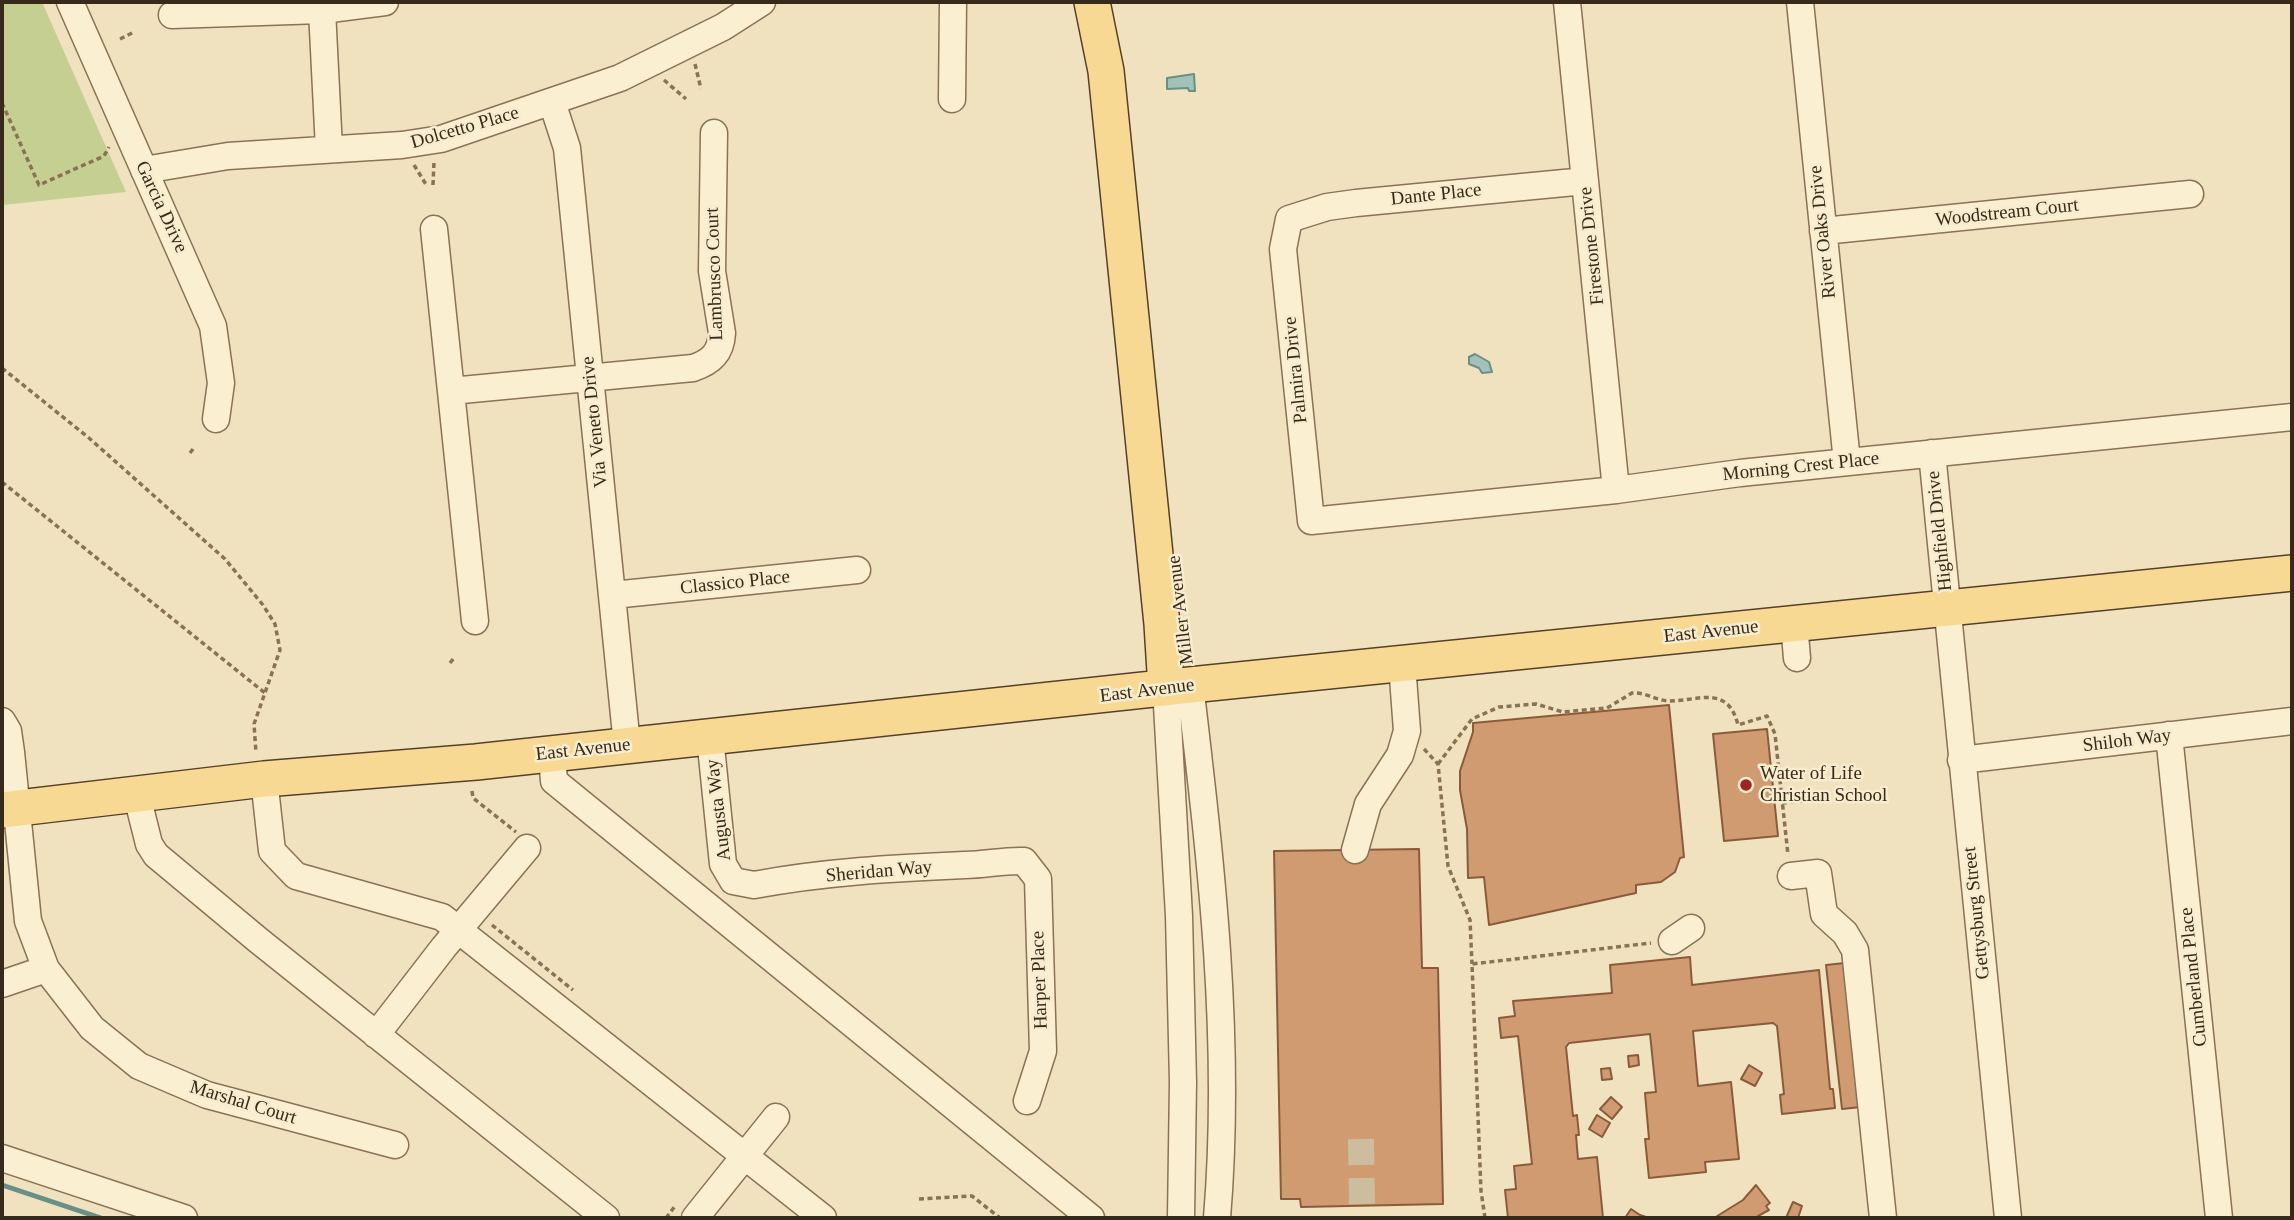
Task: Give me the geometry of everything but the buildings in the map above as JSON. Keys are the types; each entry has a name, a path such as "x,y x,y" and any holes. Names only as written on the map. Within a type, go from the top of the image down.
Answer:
{"main road":[{"name":"Miller Avenue","path":"1092,2 1106,71 1163,624 1178,686"},
{"name":"Miller Avenue","path":"1117,2 1178,686"},
{"name":"East Avenue","path":"9,809 268,779 355,774 552,754 1178,686 2292,573"}],"street":[{"name":"Garcia Drive","path":"70,2 213,326 220,383 216,419"},
{"path":"172,15 322,10 385,2"},
{"name":"Dolcetto Place","path":"144,170 229,156 402,145 441,139 631,72 723,27 762,2"},
{"path":"952,99 953,2"},
{"name":"Firestone Drive","path":"1567,2 1616,490"},
{"name":"River Oaks Drive","path":"1800,2 1847,462"},
{"path":"322,10 329,149"},
{"name":"Via Veneto Drive","path":"552,102 567,148 627,745"},
{"name":"Lambrusco Court","path":"451,391 693,368 713,359 718,351 722,333 711,249 714,133"},
{"name":"Dante Place","path":"1289,219 1337,206 1585,181"},
{"name":"Woodstream Court","path":"1823,231 2190,194"},
{"name":"Palmira Drive","path":"1289,219 1283,249 1311,521"},
{"path":"434,229 475,621"},
{"name":"Morning Crest Place","path":"1311,521 1616,490 1931,453 2292,417"},
{"name":"Highfield Drive","path":"1931,453 1948,608"},
{"name":"Classico Place","path":"613,594 857,570"},
{"name":"Gettysburg Street","path":"1948,608 2008,1218"},
{"path":"1794,623 1797,658"},
{"path":"1355,850 1368,804 1400,755 1407,731 1402,664"},
{"name":"Miller Avenue","path":"1178,686 1183,1082 1181,1218"},
{"name":"Miller Avenue","path":"1178,686 1209,846 1221,995 1223,1140 1217,1218"},
{"name":"Marshal Court","path":"2,721 8,731 9,809 28,921 46,969 92,1028 139,1066 207,1095 395,1145"},
{"name":"Shiloh Way","path":"1961,760 2292,721"},
{"name":"Cumberland Place","path":"2169,735 2219,1218"},
{"name":"Augusta Way","path":"710,737 723,864 733,881"},
{"path":"552,754 554,781 1091,1218"},
{"path":"268,779 272,851 296,876 442,917 823,1218"},
{"path":"137,796 142,824 156,855 606,1218"},
{"path":"376,1035 527,848"},
{"name":"Sheridan Way","path":"733,881 754,885 907,868 974,865 1005,860 1024,861"},
{"name":"Harper Place","path":"1024,861 1038,879 1043,1051 1027,1101"},
{"path":"1791,876 1818,873 1825,914 1845,933 1855,950 1883,1218"},
{"path":"2,984 46,969"},
{"path":"695,1218 776,1116"},
{"path":"2,1158 184,1218"}],"path":[{"path":"120,39 134,32"},
{"path":"695,62 701,89"},
{"path":"662,77 686,99"},
{"path":"2,103 39,185 104,156 109,150 109,142"},
{"path":"433,186 435,161"},
{"path":"414,165 427,186"},
{"path":"2,368 89,438 225,559 263,605 275,624 280,650 254,724 256,756 268,779"},
{"path":"2,482 265,693"},
{"path":"450,663 454,658"},
{"path":"1438,764 1472,719 1507,705 1536,704 1563,712 1607,708 1632,693 1672,701 1710,696 1726,704 1738,724 1767,716 1775,734 1791,876"},
{"path":"1407,731 1438,764 1448,866 1470,920 1481,1191 1485,1218"},
{"path":"471,791 474,798 514,830 527,848"},
{"path":"1783,803 1811,800"},
{"path":"1472,964 1681,934"},
{"path":"919,1199 972,1196 1000,1218"}],"green space":[{"path":"2,2 42,2 126,192 2,205"}],"water":[{"path":"1194,74 1195,91 1189,91 1188,88 1167,89 1167,78"},
{"path":"1475,354 1489,362 1492,372 1482,373 1479,368 1469,364 1469,357"}],"waterway":[{"path":"2,1185 101,1218"}],"tunnel":[{"path":"1361,1139 1362,1207"}],"place":[{"name":"Water of Life Christian School","path":"1746,785"}]}
